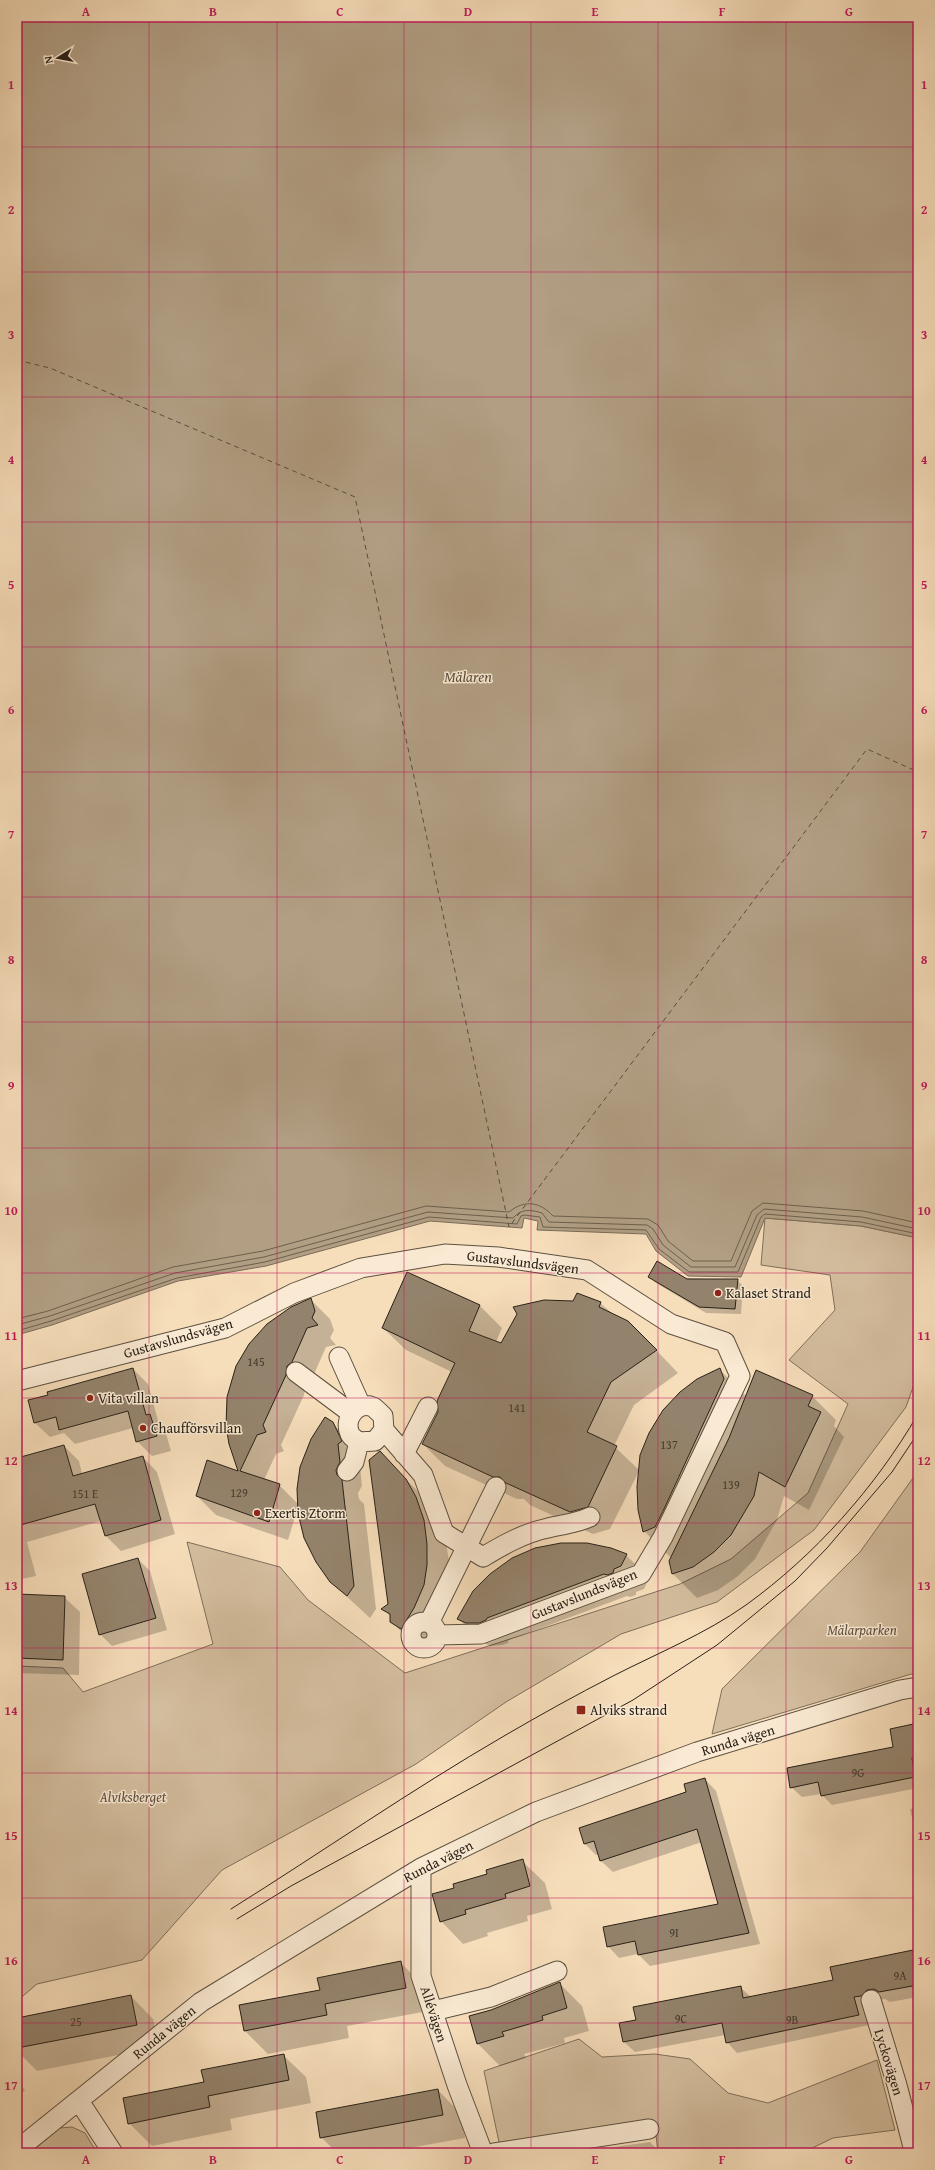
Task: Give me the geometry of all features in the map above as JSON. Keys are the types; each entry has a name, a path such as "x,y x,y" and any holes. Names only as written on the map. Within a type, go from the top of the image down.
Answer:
{"street":[{"name":"Gustavslundsvägen","path":"17,1381 225,1328 294,1293 361,1268 446,1254 498,1257 587,1270 671,1324 725,1342 740,1376 663,1537 641,1574 481,1634 433,1629 465,1547"},
{"path":"339,1357 356,1409"},
{"path":"296,1372 356,1409 373,1407 383,1416 384,1430 423,1475 444,1533 483,1557 510,1540 547,1528 577,1524 590,1517"},
{"path":"404,1454 428,1407"},
{"path":"356,1409 347,1423 350,1434 359,1442 375,1441 384,1430"},
{"path":"347,1471 354,1462 359,1442"},
{"path":"465,1547 496,1487"},
{"name":"Runda vägen","path":"17,2150 80,2101 201,2002 421,1868 536,1812 697,1752 900,1690 918,1687"},
{"name":"Allévägen","path":"421,1868 421,1976 457,2085 483,2153"},
{"path":"432,2011 491,1997 557,1971"},
{"name":"Lyckovägen","path":"870,2000 897,2085 914,2146"},
{"path":"80,2101 113,2153"},
{"path":"494,2153 649,2129"}],"green space":[{"name":"Alviksberget","path":"765,1218 861,1226 918,1238 918,1373 906,1407 814,1530 717,1602 621,1634 506,1702 416,1764 222,1870 142,1960 37,1984 17,2001 17,1666 63,1668 83,1692 213,1644 187,1542 280,1567 308,1600 405,1673 680,1584 731,1559 808,1493 848,1404 789,1360 835,1310 830,1275 761,1265"},
{"name":"Mälarparken","path":"918,1471 918,1672 712,1734 722,1689 860,1552"},
{"path":"579,2039 602,2057 655,2054 690,2059 728,2093 768,2103 877,2060 895,2130 833,2138 808,2150 807,2153 658,2153 655,2126 500,2147 484,2071"},
{"path":"72,2127 85,2133 97,2153 30,2153 59,2128"}],"water":[{"name":"Mälaren","path":"17,17 918,17 918,1238 861,1226 765,1218 741,1277 688,1276 656,1251 646,1234 537,1230 538,1221 524,1218 522,1228 430,1221 266,1266 178,1281 52,1325 17,1335"}],"building":[{"path":"657,1261 687,1279 738,1279 735,1309 699,1307 648,1277"},
{"path":"407,1272 480,1305 469,1331 501,1343 517,1314 513,1307 544,1300 573,1301 577,1293 601,1302 599,1307 628,1321 657,1350 611,1382 587,1432 617,1446 588,1507 570,1512 506,1483 500,1477 493,1477 422,1444 438,1412 437,1401 455,1363 382,1328"},
{"path":"311,1298 315,1311 312,1318 318,1325 307,1328 292,1362 287,1366 286,1375 263,1425 266,1432 257,1435 240,1471 280,1484 269,1522 196,1496 207,1460 238,1471 229,1444 226,1426 227,1397 236,1366 249,1344 267,1324 291,1307"},
{"name":"Vita villan","path":"133,1368 146,1415 150,1414 157,1436 136,1442 128,1411 59,1430 56,1417 34,1423 28,1400 48,1395 47,1392"},
{"path":"720,1368 724,1379 664,1509 655,1527 643,1532 638,1510 637,1487 640,1455 649,1433 663,1410 680,1392 697,1379"},
{"path":"756,1370 813,1395 808,1406 821,1412 785,1487 759,1472 754,1496 731,1535 714,1552 693,1567 672,1574 669,1561 729,1438"},
{"path":"325,1417 333,1422 342,1441 338,1444 340,1462 336,1470 337,1475 342,1480 354,1586 347,1596 330,1582 316,1562 304,1538 298,1513 297,1489 300,1467 311,1439"},
{"path":"64,1445 73,1476 143,1456 161,1520 105,1536 95,1504 17,1526 17,1458"},
{"path":"380,1451 406,1479 416,1497 424,1520 427,1544 427,1565 424,1585 414,1608 401,1629 390,1622 390,1614 381,1609 388,1604 369,1460"},
{"path":"561,1543 587,1543 611,1548 627,1554 621,1566 614,1569 613,1573 607,1575 604,1574 487,1618 479,1623 466,1623 457,1619 473,1591 490,1574 512,1558 535,1548"},
{"path":"138,1558 156,1618 99,1635 82,1574"},
{"path":"17,1594 65,1596 63,1660 17,1658"},
{"path":"918,1723 918,1757 912,1758 915,1777 821,1796 818,1782 790,1788 787,1768 893,1747 890,1729"},
{"path":"705,1778 749,1933 638,1955 635,1941 607,1947 603,1927 718,1904 697,1829 600,1861 594,1841 584,1844 579,1828 686,1792 684,1784"},
{"path":"523,1859 530,1886 505,1894 506,1898 465,1910 466,1914 440,1922 432,1894 454,1888 453,1884 487,1874 486,1870"},
{"path":"918,1949 918,1985 879,1992 874,1989 867,1990 861,1996 854,1997 859,2015 726,2043 722,2023 623,2042 619,2023 636,2020 633,2007 741,1986 743,1998 833,1980 830,1967"},
{"path":"401,1961 406,1988 325,2004 327,2015 244,2031 239,2005 320,1990 317,1978"},
{"path":"560,1982 567,2008 542,2016 543,2020 502,2032 504,2036 477,2044 469,2016 491,2010"},
{"path":"131,1995 137,2025 17,2048 17,2018"},
{"path":"284,2054 289,2080 208,2096 210,2107 128,2124 123,2098 204,2082 201,2070"},
{"path":"438,2089 443,2115 320,2138 316,2112"}],"ferry route":[{"path":"17,360 50,368 355,497 509,1227 867,749 918,772"}],"tram line":[{"path":"231,1909 401,1799 504,1736 599,1683 698,1634 746,1605 796,1564 842,1518 883,1468 918,1414"},
{"path":"237,1919 291,1886 633,1700 717,1645 795,1581 827,1548 892,1472 918,1433"}],"place":[{"name":"Kalaset Strand","path":"718,1293"},
{"name":"Vita villan","path":"90,1398"},
{"name":"Chaufförsvillan","path":"143,1428"},
{"name":"Exertis Ztorm","path":"257,1513"},
{"name":"Alviks strand","path":"581,1710"}]}
